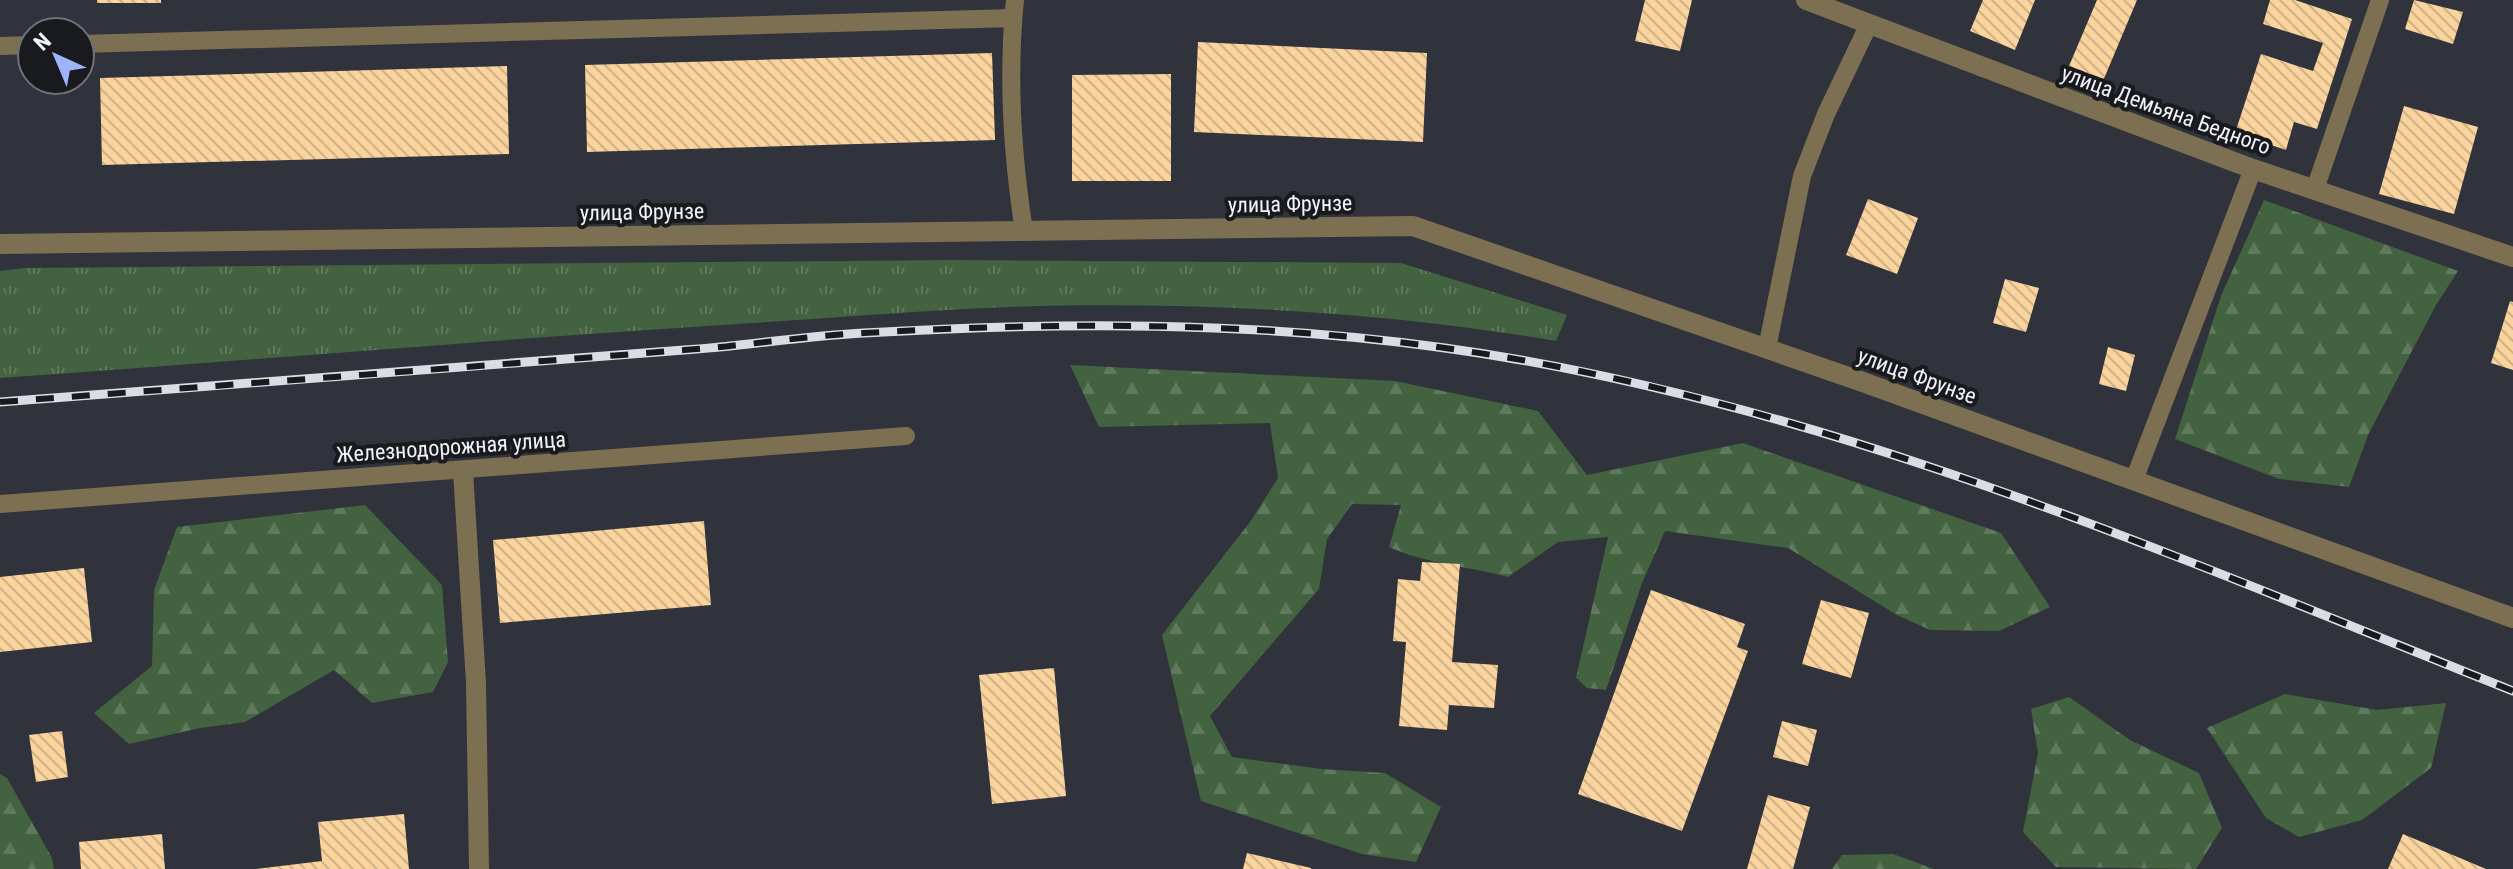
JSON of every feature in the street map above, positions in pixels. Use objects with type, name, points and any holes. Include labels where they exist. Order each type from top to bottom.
[{"type":"street","name":"улица Демьяна Бедного","points":[[1806,0],[2253,169],[2513,257]]},
{"type":"street","name":"улица Фрунзе","points":[[0,244],[1413,226],[1767,348],[2513,618]]},
{"type":"street","points":[[463,471],[476,683],[479,869]]},
{"type":"lane","points":[[2315,189],[2380,0]]},
{"type":"lane","points":[[96,43],[1014,9],[1010,54],[1014,157],[1024,231]]},
{"type":"lane","points":[[1767,348],[1802,176],[1826,114],[1869,24]]},
{"type":"lane","points":[[2134,480],[2253,169]]},
{"type":"lane","name":"Железнодорожная улица","points":[[0,504],[906,436]]},
{"type":"green space","points":[[2264,200],[2458,271],[2436,305],[2368,435],[2349,487],[2279,479],[2175,439],[2221,296]]},
{"type":"green space","points":[[952,260],[1401,263],[1567,315],[1556,341],[1423,322],[1284,310],[1144,306],[1009,307],[575,335],[0,378],[0,271],[24,268]]},
{"type":"green space","points":[[1070,365],[1395,381],[1538,411],[1587,475],[1743,443],[2001,533],[2050,607],[1999,631],[1930,630],[1897,615],[1788,548],[1665,531],[1642,583],[1606,690],[1587,688],[1576,678],[1608,537],[1558,542],[1508,577],[1433,561],[1389,547],[1401,505],[1352,504],[1327,539],[1319,589],[1210,716],[1232,757],[1321,769],[1385,773],[1441,807],[1416,862],[1362,854],[1201,801],[1162,635],[1250,522],[1278,478],[1270,423],[1099,427]]},
{"type":"green space","points":[[365,505],[442,585],[448,662],[433,692],[372,703],[334,670],[245,722],[200,728],[129,744],[94,713],[152,666],[154,590],[177,527]]},
{"type":"green space","points":[[2285,694],[2377,710],[2446,703],[2431,768],[2362,820],[2299,837],[2266,818],[2207,728]]},
{"type":"green space","points":[[2069,697],[2130,740],[2199,773],[2222,828],[2196,869],[2056,867],[2023,832],[2038,753],[2031,709]]},
{"type":"green space","points":[[0,774],[7,778],[52,858],[54,869],[0,869]]},
{"type":"green space","points":[[1893,854],[1934,869],[1832,869],[1842,855]]},
{"type":"building","points":[[97,0],[161,0],[161,3],[97,3]]},
{"type":"building","points":[[1645,0],[1692,0],[1680,51],[1635,41]]},
{"type":"building","points":[[1983,0],[2035,0],[2015,50],[1970,31]]},
{"type":"building","points":[[2097,0],[2137,0],[2103,81],[2069,66]]},
{"type":"building","points":[[2270,0],[2295,0],[2352,19],[2317,129],[2294,122],[2286,150],[2235,133],[2261,54],[2313,71],[2323,43],[2263,24]]},
{"type":"building","points":[[2414,0],[2463,12],[2453,44],[2405,29]]},
{"type":"building","points":[[1198,42],[1427,53],[1423,142],[1194,132]]},
{"type":"building","points":[[992,53],[995,140],[587,152],[585,65]]},
{"type":"building","points":[[507,66],[509,154],[102,165],[100,78]]},
{"type":"building","points":[[1171,74],[1171,181],[1072,181],[1072,75]]},
{"type":"building","points":[[2404,106],[2478,127],[2454,214],[2379,194]]},
{"type":"building","points":[[1868,199],[1918,218],[1897,274],[1846,255]]},
{"type":"building","points":[[2005,279],[2039,288],[2026,332],[1993,323]]},
{"type":"building","points":[[2510,301],[2513,302],[2513,370],[2491,363]]},
{"type":"building","points":[[2108,347],[2135,355],[2126,391],[2099,384]]},
{"type":"building","points":[[704,521],[711,605],[500,623],[493,540]]},
{"type":"building","points":[[1422,562],[1460,564],[1452,662],[1498,665],[1494,708],[1449,705],[1447,730],[1399,726],[1406,642],[1393,641],[1398,579],[1420,581]]},
{"type":"building","points":[[84,568],[92,642],[0,652],[0,577]]},
{"type":"building","points":[[1651,590],[1745,624],[1737,647],[1748,651],[1682,831],[1578,794]]},
{"type":"building","points":[[1821,600],[1869,613],[1851,678],[1802,664]]},
{"type":"building","points":[[1054,668],[1066,796],[992,804],[979,675]]},
{"type":"building","points":[[1782,721],[1817,730],[1808,766],[1773,757]]},
{"type":"building","points":[[62,731],[68,777],[36,782],[29,735]]},
{"type":"building","points":[[1768,795],[1810,807],[1793,869],[1747,869]]},
{"type":"building","points":[[404,814],[409,869],[256,869],[322,861],[318,822]]},
{"type":"building","points":[[162,834],[165,869],[81,869],[79,842]]},
{"type":"building","points":[[2403,834],[2486,869],[2388,869]]},
{"type":"building","points":[[1247,853],[1311,868],[1311,869],[1243,869]]},
{"type":"railway","points":[[0,402],[706,348],[841,334],[936,329],[1154,326],[1373,339],[1583,372],[1720,404],[1855,443],[2121,535],[2513,691]]}]
